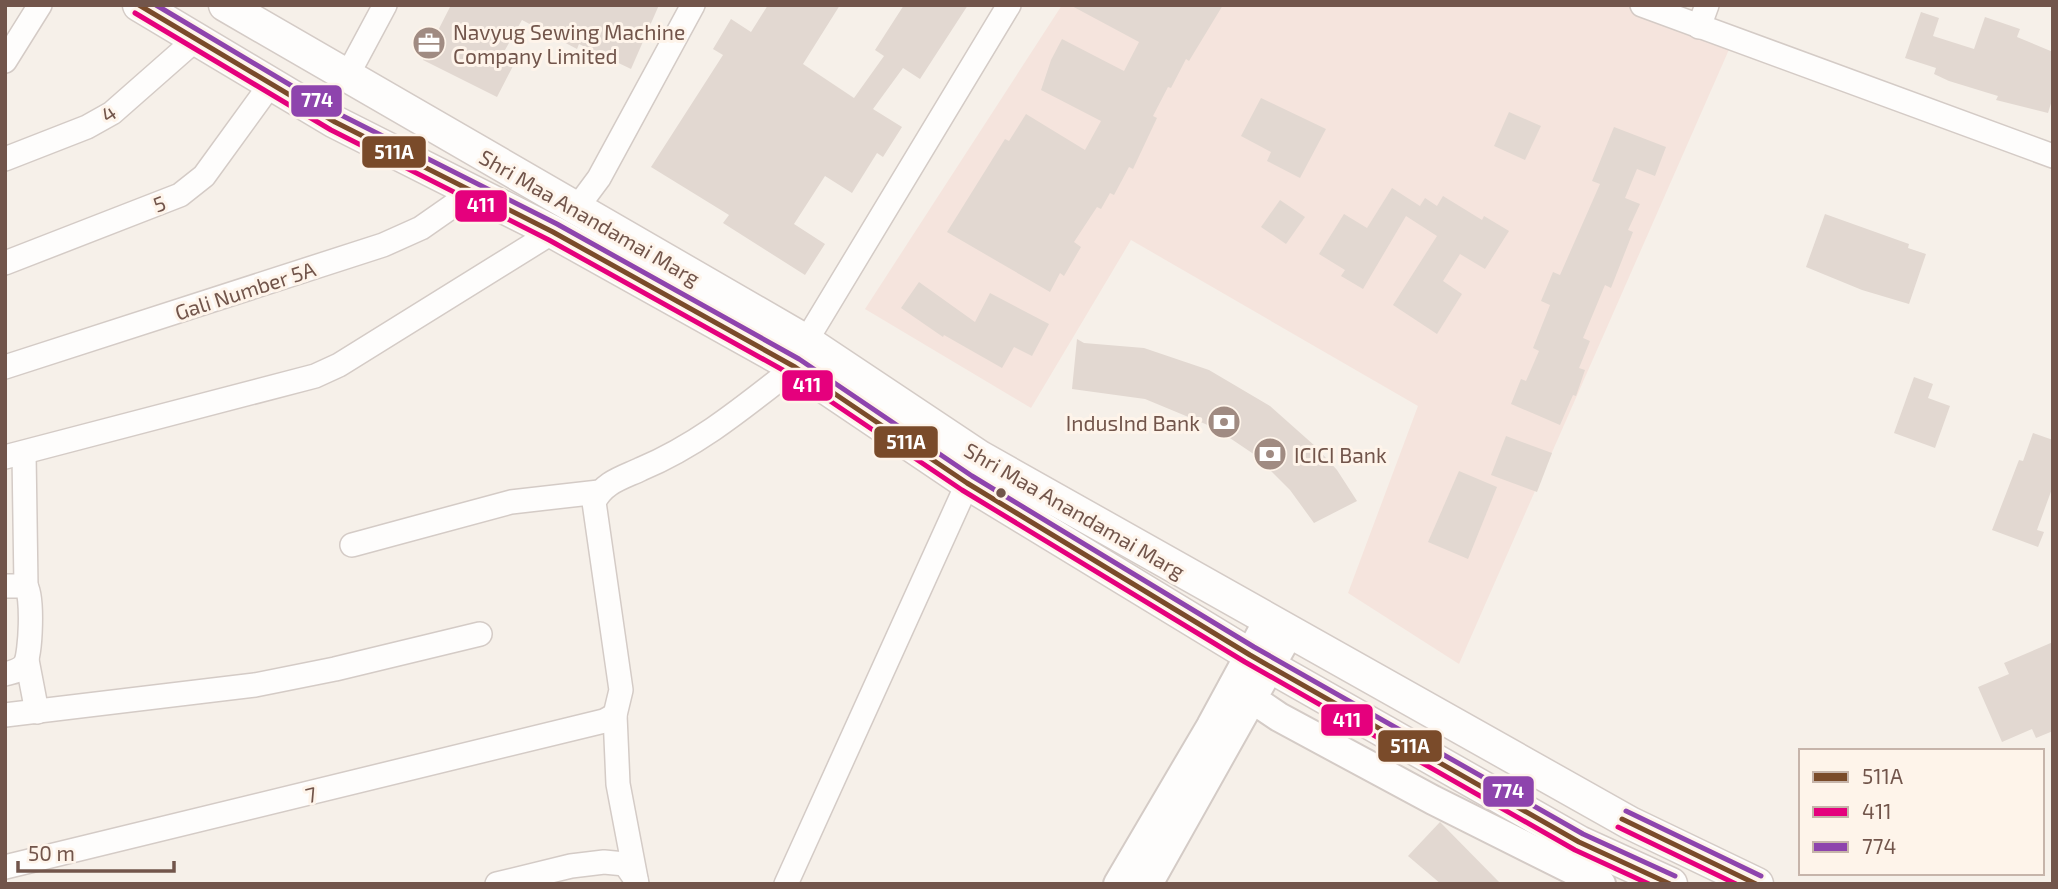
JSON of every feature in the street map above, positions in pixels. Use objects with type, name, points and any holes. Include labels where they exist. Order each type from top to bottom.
[{"type":"main road","name":"Shri Maa Anandamai Marg","points":[[139,5],[335,122],[800,354]]},
{"type":"main road","name":"Shri Maa Anandamai Marg","points":[[225,5],[576,209],[800,354],[1260,661],[1579,842],[1671,884]]},
{"type":"main road","name":"Shri Maa Anandamai Marg","points":[[973,470],[1279,627],[1630,823],[1757,884]]},
{"type":"street","points":[[5,61],[40,5]]},
{"type":"street","points":[[347,76],[385,5]]},
{"type":"street","points":[[576,209],[599,178],[693,5]]},
{"type":"street","points":[[637,882],[618,784],[615,715],[621,690],[594,502],[606,485],[658,462],[716,430],[800,354],[1009,5]]},
{"type":"street","points":[[1642,5],[2053,156]]},
{"type":"street","points":[[1699,27],[1707,5]]},
{"type":"street","name":"4","points":[[5,159],[87,127],[112,113],[195,40]]},
{"type":"street","name":"5","points":[[5,263],[180,195],[204,176],[271,85]]},
{"type":"street","name":"Gali Number 5A","points":[[5,366],[383,245],[421,228],[474,191]]},
{"type":"street","points":[[37,712],[27,660],[31,600],[15,586],[15,455],[315,376],[339,365],[553,232]]},
{"type":"street","points":[[794,881],[973,470]]},
{"type":"street","points":[[352,544],[511,502],[599,492]]},
{"type":"street","points":[[1148,884],[1243,693],[1279,627]]},
{"type":"street","points":[[5,715],[255,685],[480,634]]},
{"type":"street","points":[[5,674],[17,671],[27,660]]},
{"type":"street","points":[[1118,884],[1243,693]]},
{"type":"street","points":[[1243,693],[1433,800],[1601,884]]},
{"type":"street","name":"7","points":[[5,867],[604,721],[615,715]]},
{"type":"street","points":[[497,884],[571,866],[618,862],[631,869],[637,882]]},
{"type":"shaded area","points":[[1062,5],[1629,5],[1731,45],[1459,664],[1348,593],[1418,406],[1131,240],[1031,408],[865,309]]},
{"type":"building","points":[[451,5],[659,5],[631,69],[579,44],[577,49],[522,20],[501,57],[514,64],[497,97],[423,60]]},
{"type":"building","points":[[768,5],[840,5],[803,64],[854,98],[884,56],[875,50],[904,5],[968,5],[920,79],[903,68],[873,109],[902,127],[883,157],[877,153],[852,193],[825,176],[794,224],[825,244],[805,275],[723,223],[729,215],[651,167],[723,55],[713,49],[731,19],[751,32]]},
{"type":"building","points":[[1070,5],[1223,5],[1189,61],[1186,59],[1171,88],[1168,87],[1153,116],[1157,118],[1133,169],[1129,167],[1114,195],[1110,193],[1101,209],[1097,207],[1074,242],[1081,247],[1064,276],[1060,273],[1050,292],[947,232],[1005,139],[1009,141],[1026,114],[1085,150],[1101,121],[1041,90],[1051,60],[1062,39],[1124,71],[1139,42]]},
{"type":"building","points":[[1921,12],[1939,18],[1933,36],[1974,49],[1985,17],[2020,29],[2017,37],[2053,52],[2053,97],[2048,113],[1996,100],[1998,96],[1949,81],[1934,74],[1936,68],[1905,58]]},
{"type":"building","points":[[1261,98],[1326,129],[1300,178],[1267,161],[1271,152],[1241,136]]},
{"type":"building","points":[[1509,112],[1541,126],[1525,160],[1494,146]]},
{"type":"building","points":[[1614,127],[1666,147],[1655,176],[1637,169],[1625,198],[1640,204],[1628,230],[1633,232],[1611,288],[1605,285],[1583,338],[1590,341],[1579,368],[1585,370],[1576,396],[1573,395],[1560,425],[1511,404],[1521,379],[1526,381],[1539,351],[1533,348],[1550,305],[1541,301],[1553,272],[1560,275],[1600,184],[1592,181]]},
{"type":"building","points":[[1392,188],[1420,206],[1425,198],[1437,206],[1443,196],[1482,220],[1484,216],[1509,231],[1485,269],[1460,254],[1443,281],[1462,294],[1437,334],[1393,305],[1437,236],[1406,216],[1363,289],[1341,276],[1345,270],[1319,254],[1344,214],[1367,228]]},
{"type":"building","points":[[1280,200],[1305,217],[1286,244],[1261,227]]},
{"type":"building","points":[[1825,214],[1909,244],[1908,248],[1926,254],[1909,304],[1862,290],[1806,267]]},
{"type":"building","points":[[919,282],[975,322],[990,293],[1049,324],[1032,356],[1014,347],[1002,368],[944,335],[943,337],[901,308]]},
{"type":"building","points":[[1077,339],[1084,343],[1144,348],[1209,370],[1270,406],[1315,446],[1337,470],[1357,501],[1314,523],[1290,490],[1255,455],[1215,428],[1145,399],[1072,389]]},
{"type":"building","points":[[1914,377],[1933,384],[1928,398],[1950,406],[1935,448],[1894,433]]},
{"type":"building","points":[[2033,433],[2053,440],[2053,486],[2037,530],[2044,532],[2038,547],[1992,530],[2019,460],[2023,461]]},
{"type":"building","points":[[1506,436],[1552,453],[1537,492],[1491,475]]},
{"type":"building","points":[[1459,471],[1497,487],[1468,559],[1428,542]]},
{"type":"building","points":[[2053,642],[2053,731],[2036,738],[2032,729],[2002,742],[1978,687],[2009,674],[2004,663]]},
{"type":"building","points":[[1440,822],[1501,884],[1441,884],[1408,856]]},
{"type":"transit line","name":"511A","points":[[139,5],[335,122],[553,232],[795,367],[967,483],[1250,655],[1579,842],[1670,884]]},
{"type":"transit line","name":"774","points":[[156,5],[339,114],[557,224],[799,359],[972,476],[1254,647],[1583,834],[1675,876]]},
{"type":"transit line","name":"411","points":[[135,13],[331,130],[549,240],[790,374],[962,490],[1245,662],[1575,850],[1649,884]]},
{"type":"transit line","name":"774","points":[[1626,811],[1761,876]]},
{"type":"transit line","name":"511A","points":[[1622,819],[1756,884]]},
{"type":"transit line","name":"411","points":[[1618,827],[1736,884]]},
{"type":"place","name":"Navyug Sewing Machine Company Limited","points":[[429,43]]},
{"type":"place","name":"IndusInd Bank","points":[[1224,422]]},
{"type":"place","name":"ICICI Bank","points":[[1270,454]]}]
